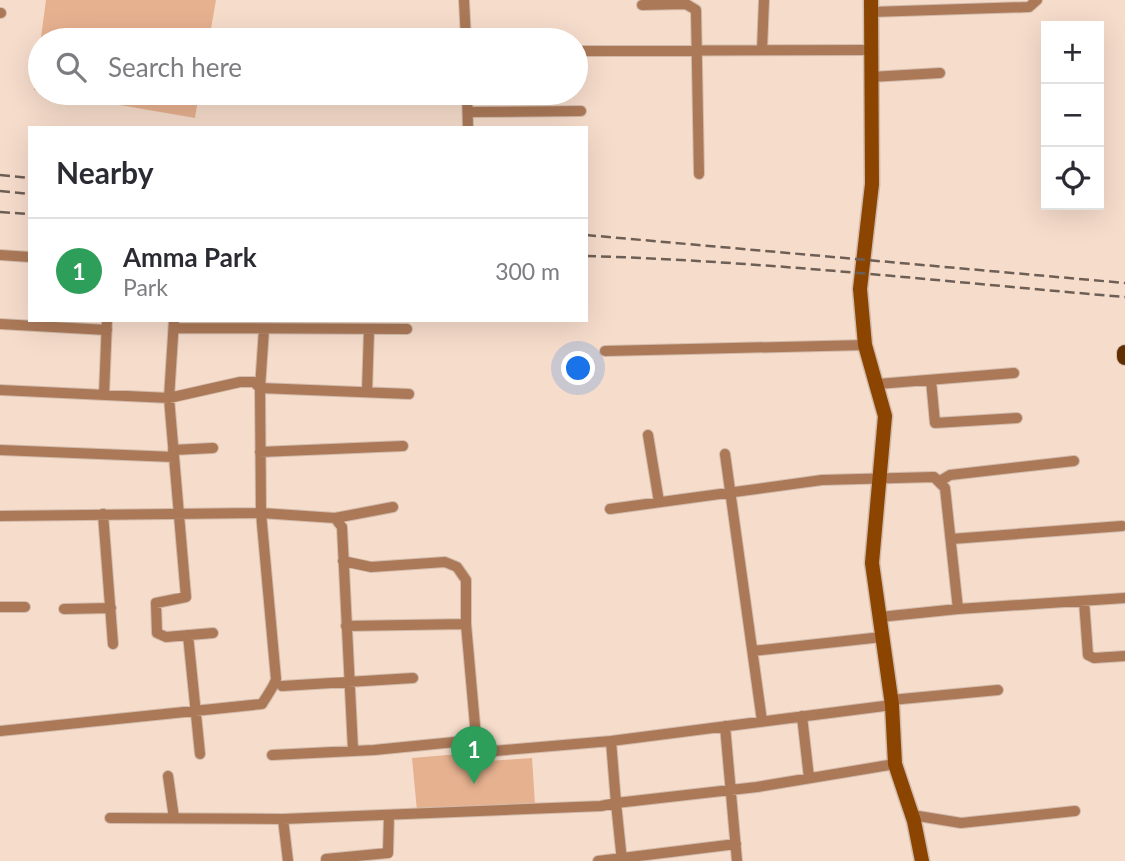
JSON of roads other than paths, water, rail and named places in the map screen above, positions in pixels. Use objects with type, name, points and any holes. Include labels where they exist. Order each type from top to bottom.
[{"type":"street","points":[[464,0],[465,28]]},
{"type":"street","points":[[762,50],[764,0]]},
{"type":"street","points":[[922,861],[912,815],[895,764],[891,702],[872,563],[885,416],[865,345],[860,289],[872,192],[871,6],[1029,7],[1037,0]]},
{"type":"street","points":[[642,5],[694,6],[698,50],[699,174]]},
{"type":"street","points":[[588,51],[871,50]]},
{"type":"street","points":[[871,77],[940,73]]},
{"type":"street","points":[[468,105],[468,126]]},
{"type":"street","points":[[468,112],[581,111]]},
{"type":"street","points":[[0,256],[28,257]]},
{"type":"street","points":[[0,324],[107,325],[104,395]]},
{"type":"street","points":[[213,634],[166,637],[157,633],[156,603],[186,597],[181,512],[169,398],[174,324],[243,325],[264,329],[407,329]]},
{"type":"street","points":[[0,731],[194,709],[258,706],[275,683],[261,513],[260,388],[264,329]]},
{"type":"street","points":[[368,392],[369,330]]},
{"type":"street","points":[[605,351],[865,345]]},
{"type":"street","points":[[878,384],[1014,373]]},
{"type":"street","points":[[931,380],[935,423],[1017,418]]},
{"type":"street","points":[[0,390],[169,398],[240,382],[254,382],[260,388],[408,394]]},
{"type":"street","points":[[648,435],[660,502]]},
{"type":"street","points":[[260,452],[402,446]]},
{"type":"street","points":[[0,450],[174,454],[213,448]]},
{"type":"street","points":[[725,454],[762,721]]},
{"type":"street","points":[[940,481],[950,475],[1074,461]]},
{"type":"street","points":[[610,509],[822,480],[934,477],[945,488],[958,609]]},
{"type":"street","points":[[0,516],[181,512],[261,513],[335,518],[393,507]]},
{"type":"street","points":[[103,514],[113,644]]},
{"type":"street","points":[[335,518],[342,527],[353,750]]},
{"type":"street","points":[[951,539],[1122,526]]},
{"type":"street","points":[[343,561],[371,567],[445,562],[457,567],[466,580],[466,624],[477,748],[494,751],[611,741],[998,690]]},
{"type":"street","points":[[880,617],[1125,598]]},
{"type":"street","points":[[1084,601],[1088,655],[1094,658],[1125,656]]},
{"type":"street","points":[[0,607],[25,607]]},
{"type":"street","points":[[64,609],[111,608]]},
{"type":"street","points":[[346,626],[466,624]]},
{"type":"street","points":[[188,635],[200,754]]},
{"type":"street","points":[[754,650],[882,637]]},
{"type":"street","points":[[282,685],[413,678]]},
{"type":"street","points":[[803,716],[809,778]]},
{"type":"street","points":[[724,726],[737,861]]},
{"type":"street","points":[[272,755],[475,740]]},
{"type":"street","points":[[611,741],[622,860]]},
{"type":"street","points":[[110,818],[283,819],[601,806],[731,790],[895,764]]},
{"type":"street","points":[[167,776],[174,818]]},
{"type":"street","points":[[912,815],[961,823],[1075,811]]},
{"type":"street","points":[[326,859],[388,853],[389,815]]},
{"type":"street","points":[[283,819],[288,861]]},
{"type":"street","points":[[598,861],[736,844]]},
{"type":"railway","points":[[0,175],[28,178]]},
{"type":"railway","points":[[0,191],[28,194]]},
{"type":"railway","points":[[0,212],[28,214]]},
{"type":"railway","points":[[588,235],[1125,283]]},
{"type":"railway","points":[[588,256],[788,267],[1125,297]]},
{"type":"place","name":"Amma Park","points":[[474,784]]}]
